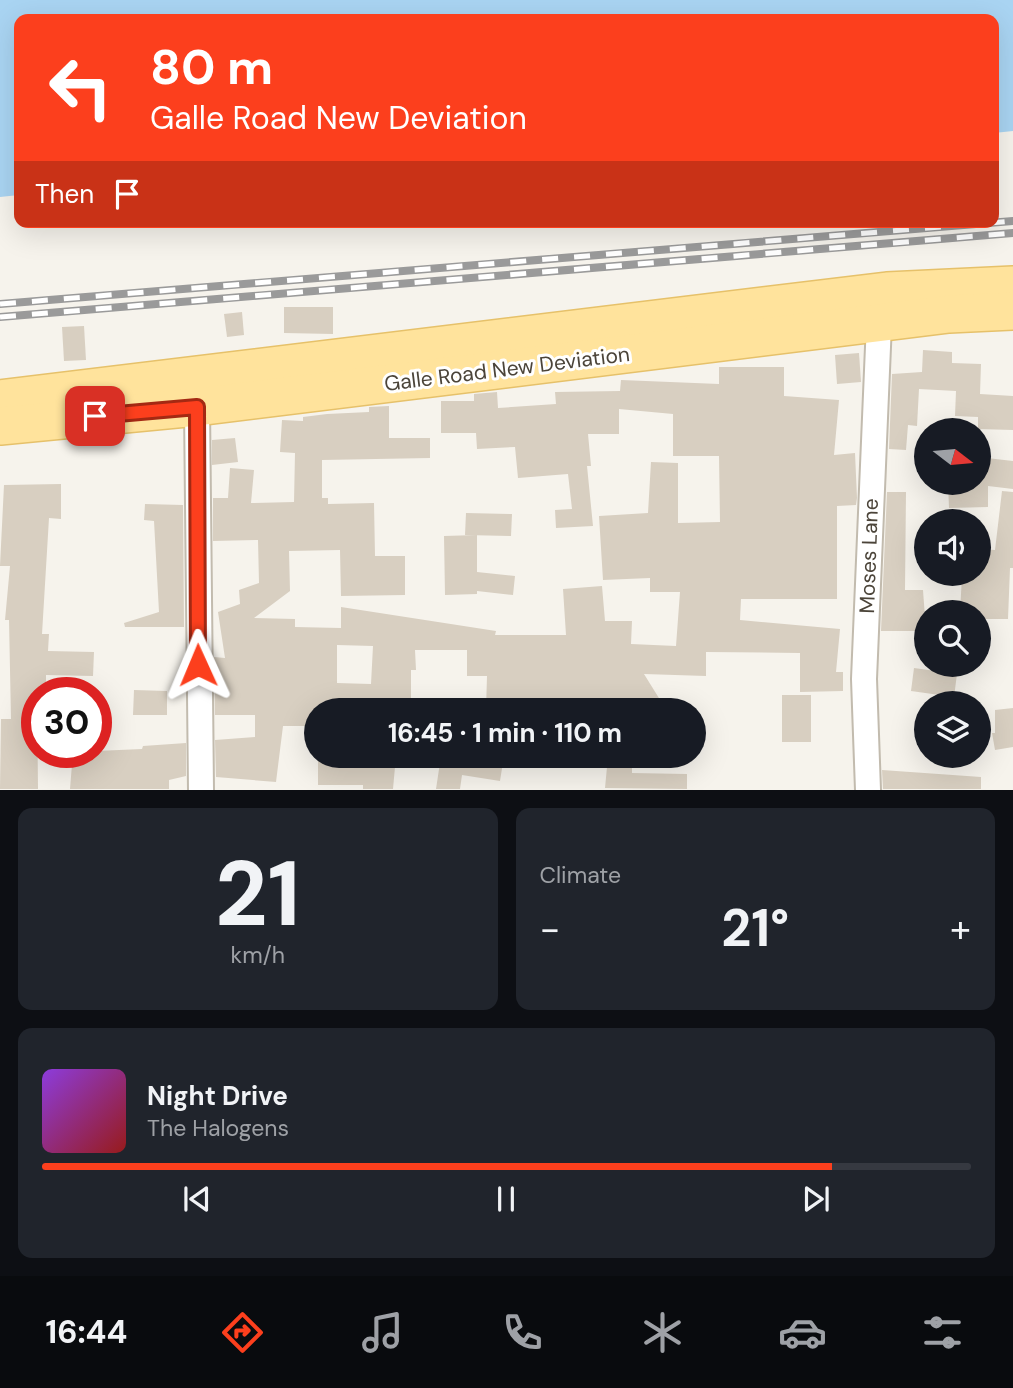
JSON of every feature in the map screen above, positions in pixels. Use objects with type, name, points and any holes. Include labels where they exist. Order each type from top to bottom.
[{"type":"main road","name":"Galle Road New Deviation","points":[[0,399],[887,291],[1013,285]]},
{"type":"main road","name":"Galle Road New Deviation","points":[[0,426],[197,407],[949,314],[1013,311]]},
{"type":"street","name":"Moses Lane","points":[[868,789],[864,679],[879,323]]},
{"type":"street","points":[[197,407],[201,789]]},
{"type":"water","points":[[0,0],[1013,0],[1013,131],[999,132],[999,14],[14,14],[14,196],[0,197]]},
{"type":"building","points":[[284,307],[333,307],[333,334],[284,333]]},
{"type":"building","points":[[242,312],[244,335],[227,337],[224,314]]},
{"type":"building","points":[[84,326],[86,360],[64,361],[62,327]]},
{"type":"building","points":[[923,350],[952,352],[952,363],[981,364],[980,394],[1013,396],[1013,430],[991,429],[991,418],[955,416],[956,391],[919,389],[917,418],[914,418],[914,426],[908,425],[906,450],[889,449],[892,374],[922,372]]},
{"type":"building","points":[[859,353],[861,382],[837,384],[835,355]]},
{"type":"building","points":[[719,367],[784,367],[784,396],[839,400],[834,455],[855,453],[857,498],[856,505],[837,506],[837,599],[741,599],[740,620],[840,629],[836,672],[843,672],[843,691],[800,692],[800,653],[706,652],[706,676],[644,674],[659,698],[486,698],[487,676],[467,676],[467,650],[415,650],[416,670],[411,670],[411,698],[304,698],[304,726],[283,726],[276,782],[216,777],[215,740],[255,737],[255,715],[215,715],[214,657],[225,658],[218,612],[240,604],[239,590],[259,583],[258,540],[213,541],[213,498],[228,498],[230,468],[254,470],[251,503],[294,502],[295,453],[280,452],[282,420],[303,421],[303,417],[369,412],[369,407],[389,406],[389,438],[430,438],[430,458],[322,460],[322,498],[328,498],[328,504],[374,503],[375,556],[405,556],[405,595],[341,596],[340,550],[289,551],[290,591],[254,618],[295,619],[295,627],[341,628],[341,607],[496,631],[495,635],[566,635],[563,589],[602,586],[605,621],[632,621],[631,644],[676,646],[680,592],[650,592],[650,578],[603,580],[599,516],[648,513],[651,462],[678,463],[678,523],[720,522],[719,456],[673,456],[673,414],[619,409],[619,434],[588,434],[591,466],[587,466],[593,526],[556,528],[555,510],[572,509],[568,474],[518,478],[515,447],[477,449],[476,433],[441,433],[441,401],[474,401],[474,394],[497,392],[498,408],[556,404],[555,392],[620,391],[621,380],[719,384]],"holes":[[[337,645],[373,646],[371,684],[337,683]]]},
{"type":"building","points":[[235,438],[238,462],[212,465],[212,440]]},
{"type":"building","points":[[991,458],[1013,461],[1013,489],[991,486]]},
{"type":"building","points":[[61,484],[61,519],[49,518],[42,634],[49,634],[48,651],[94,652],[93,676],[21,677],[21,768],[38,768],[38,789],[0,789],[1,719],[11,719],[9,620],[5,620],[10,566],[0,566],[4,485]]},
{"type":"building","points":[[1002,491],[1013,492],[1013,568],[1010,568],[1008,619],[991,619],[991,600],[961,600],[961,586],[991,586],[991,550],[995,550]]},
{"type":"building","points":[[887,492],[906,492],[905,590],[923,590],[924,600],[914,600],[914,631],[881,631]]},
{"type":"building","points":[[948,495],[988,495],[988,507],[949,508]]},
{"type":"building","points":[[145,504],[183,505],[184,627],[125,627],[124,623],[159,612],[154,521],[144,520]]},
{"type":"building","points":[[466,513],[512,514],[511,536],[465,535]]},
{"type":"building","points":[[477,535],[477,572],[515,576],[513,595],[477,591],[477,594],[445,595],[444,536]]},
{"type":"building","points":[[914,668],[914,677],[957,677],[955,691],[911,691]]},
{"type":"building","points":[[134,690],[167,691],[167,715],[133,715]]},
{"type":"building","points":[[782,695],[811,695],[811,742],[782,742]]},
{"type":"building","points":[[1013,708],[1013,747],[995,750],[992,733],[995,733],[995,710]]},
{"type":"building","points":[[186,743],[186,776],[169,780],[169,789],[70,789],[72,768],[112,768],[112,750],[142,749],[143,746]]},
{"type":"building","points":[[318,768],[395,768],[393,789],[363,789],[363,785],[318,785]]},
{"type":"building","points":[[439,768],[502,768],[500,781],[462,775],[460,789],[436,789]]},
{"type":"building","points":[[607,768],[632,768],[632,773],[687,774],[687,789],[605,788]]},
{"type":"building","points":[[882,770],[981,777],[981,789],[883,789]]},
{"type":"railway","points":[[999,222],[1013,221]]},
{"type":"railway","points":[[0,304],[928,228]]},
{"type":"railway","points":[[0,317],[1013,233]]},
{"type":"route","points":[[95,416],[197,407],[198,665]]}]
